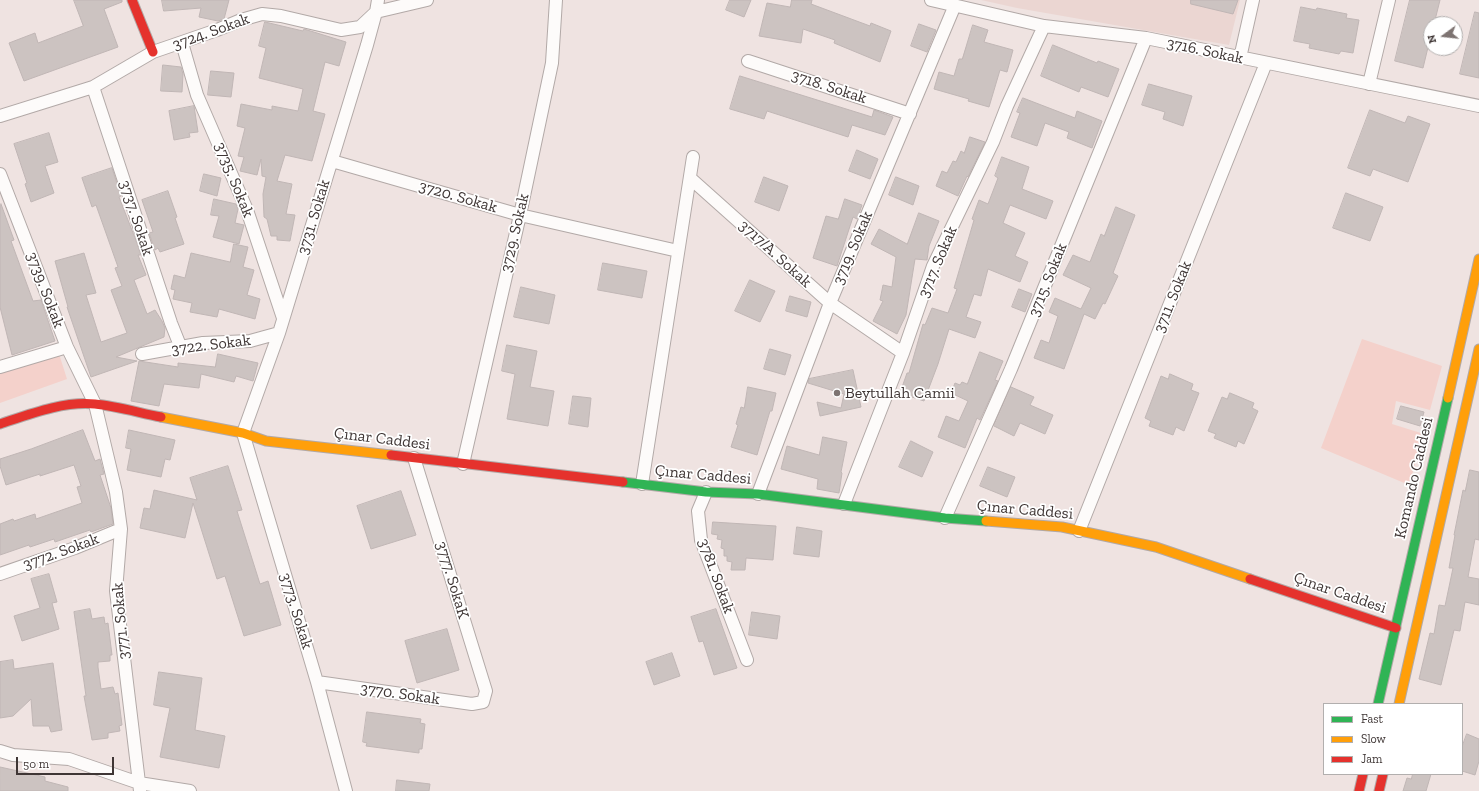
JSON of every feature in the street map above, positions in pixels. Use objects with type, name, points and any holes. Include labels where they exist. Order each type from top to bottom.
[{"type":"street","points":[[132,0],[153,52]]},
{"type":"street","name":"3724. Sokak","points":[[0,116],[93,87],[153,52],[182,43],[241,20],[262,14],[281,16],[341,30],[360,27],[377,6],[427,0]]},
{"type":"street","name":"3729. Sokak","points":[[463,464],[520,215],[552,63],[556,0]]},
{"type":"street","name":"3716. Sokak","points":[[931,0],[1044,26],[1146,38],[1479,106]]},
{"type":"street","points":[[1240,58],[1253,0]]},
{"type":"street","points":[[1369,84],[1389,0]]},
{"type":"street","name":"3719. Sokak","points":[[758,494],[830,303],[955,5]]},
{"type":"street","name":"3731. Sokak","points":[[243,432],[279,332],[332,161],[377,6]]},
{"type":"street","name":"3717. Sokak","points":[[844,504],[903,353],[933,266],[993,142],[1007,106],[1044,26]]},
{"type":"street","name":"3715. Sokak","points":[[945,518],[1011,370],[1146,38]]},
{"type":"street","name":"3735. Sokak","points":[[182,43],[197,95],[247,210],[283,318]]},
{"type":"street","name":"3718. Sokak","points":[[748,61],[910,114]]},
{"type":"street","name":"3711. Sokak","points":[[1079,531],[1266,63]]},
{"type":"street","name":"3737. Sokak","points":[[93,87],[171,323],[181,348]]},
{"type":"street","points":[[642,484],[693,157]]},
{"type":"street","name":"3720. Sokak","points":[[332,161],[520,215],[678,251]]},
{"type":"street","name":"3739. Sokak","points":[[0,174],[67,347],[95,404]]},
{"type":"street","name":"3717/A. Sokak","points":[[690,178],[830,303],[903,353]]},
{"type":"street","name":"Komando Caddesi","points":[[1378,703],[1479,259]]},
{"type":"street","name":"3722. Sokak","points":[[142,354],[203,343],[250,341],[279,332]]},
{"type":"street","points":[[0,367],[67,347]]},
{"type":"street","points":[[1399,703],[1479,349]]},
{"type":"street","name":"Çınar Caddesi","points":[[0,424],[27,415],[69,405],[95,404],[243,432],[266,441],[706,492],[758,494],[945,518],[1062,527],[1156,547],[1396,628]]},
{"type":"street","name":"3771. Sokak","points":[[95,404],[116,492],[121,529],[116,591],[139,787]]},
{"type":"street","name":"3773. Sokak","points":[[243,432],[317,682],[346,791]]},
{"type":"street","name":"3777. SokaK","points":[[414,458],[486,691],[483,702]]},
{"type":"street","name":"3781. Sokak","points":[[706,492],[698,511],[702,540],[747,660]]},
{"type":"street","name":"3772. Sokak","points":[[0,574],[75,548],[121,529]]},
{"type":"street","name":"3770. Sokak","points":[[317,682],[472,704],[483,702]]},
{"type":"street","points":[[0,751],[13,755],[69,759],[139,787],[190,791]]},
{"type":"street","points":[[1359,791],[1363,775]]},
{"type":"street","points":[[1379,791],[1383,775]]},
{"type":"shaded area","points":[[981,0],[1240,0],[1229,45],[1017,8]]},
{"type":"shaded area","points":[[1362,339],[1442,366],[1430,410],[1396,401],[1392,424],[1424,434],[1409,485],[1321,448]]},
{"type":"shaded area","points":[[58,355],[67,379],[0,403],[0,372]]},
{"type":"building","points":[[74,0],[122,0],[122,2],[104,9],[118,47],[24,81],[9,43],[35,33],[38,43],[83,26]]},
{"type":"building","points":[[162,0],[229,0],[224,19],[218,21],[199,17],[201,8],[164,11]]},
{"type":"building","points":[[730,0],[751,0],[744,17],[726,10]]},
{"type":"building","points":[[792,0],[812,0],[811,4],[870,26],[871,23],[891,31],[880,62],[834,43],[835,40],[803,29],[801,43],[759,36],[767,3],[790,7]]},
{"type":"building","points":[[1191,0],[1238,0],[1233,14],[1191,4]]},
{"type":"building","points":[[1410,0],[1440,0],[1436,16],[1423,16],[1423,56],[1426,56],[1423,68],[1395,61]]},
{"type":"building","points":[[1301,7],[1316,10],[1317,8],[1347,14],[1346,18],[1359,20],[1353,53],[1341,51],[1339,54],[1309,48],[1310,44],[1294,41]]},
{"type":"building","points":[[1475,12],[1479,13],[1479,78],[1460,74]]},
{"type":"building","points":[[265,22],[303,31],[304,29],[346,42],[339,66],[325,62],[313,111],[325,114],[312,161],[285,155],[277,181],[292,184],[286,214],[295,215],[290,241],[277,240],[277,236],[271,236],[267,219],[264,217],[263,194],[266,177],[262,176],[261,159],[257,175],[240,171],[244,157],[238,156],[245,128],[237,126],[241,104],[272,110],[272,106],[298,111],[303,89],[259,78],[266,48],[259,46]]},
{"type":"building","points":[[919,24],[936,30],[927,52],[911,46]]},
{"type":"building","points":[[973,25],[988,30],[984,42],[1013,50],[1007,72],[1000,70],[989,107],[968,101],[969,99],[934,89],[939,72],[954,76],[959,59],[962,59]]},
{"type":"building","points":[[1053,45],[1097,63],[1098,61],[1119,69],[1108,97],[1081,87],[1079,92],[1041,76]]},
{"type":"building","points":[[163,65],[181,67],[183,74],[182,92],[161,91]]},
{"type":"building","points":[[211,71],[234,73],[231,97],[208,95]]},
{"type":"building","points":[[740,76],[872,117],[874,110],[893,117],[885,135],[852,125],[848,137],[767,111],[764,119],[730,109]]},
{"type":"building","points":[[1149,84],[1192,96],[1183,126],[1163,119],[1165,112],[1142,105]]},
{"type":"building","points":[[1023,98],[1075,118],[1077,111],[1102,121],[1092,148],[1067,138],[1069,132],[1045,123],[1037,146],[1011,137],[1020,113],[1017,112]]},
{"type":"building","points":[[194,106],[198,132],[189,133],[190,137],[174,140],[169,111]]},
{"type":"building","points":[[1370,110],[1405,123],[1408,116],[1430,124],[1408,182],[1373,169],[1370,176],[1348,168]]},
{"type":"building","points":[[49,133],[58,162],[45,166],[54,193],[31,202],[25,184],[27,183],[14,144]]},
{"type":"building","points":[[970,137],[985,142],[958,196],[936,186],[942,171],[947,173],[953,161],[956,162],[961,151],[964,153]]},
{"type":"building","points":[[857,150],[878,159],[870,179],[849,171]]},
{"type":"building","points":[[1002,157],[1029,167],[1022,189],[1053,201],[1046,219],[1010,205],[1003,223],[1025,233],[1015,256],[1028,262],[1020,282],[988,269],[981,296],[974,294],[966,317],[981,322],[975,338],[949,329],[924,401],[900,393],[907,373],[909,373],[923,324],[925,325],[932,308],[948,313],[957,289],[954,288],[974,220],[972,219],[979,200],[988,204],[998,178],[995,176]]},
{"type":"building","points":[[112,168],[121,196],[119,197],[141,255],[138,255],[146,275],[134,280],[147,314],[155,310],[165,328],[164,337],[116,357],[137,361],[91,377],[67,307],[55,261],[84,253],[96,293],[86,295],[101,342],[127,333],[111,290],[122,286],[115,268],[118,267],[96,205],[92,207],[82,178]]},
{"type":"building","points":[[204,174],[221,178],[217,196],[200,191]]},
{"type":"building","points":[[764,177],[788,186],[779,211],[755,202]]},
{"type":"building","points":[[896,177],[919,186],[913,205],[889,195]]},
{"type":"building","points":[[168,191],[184,244],[160,252],[158,248],[155,250],[149,233],[153,232],[142,200]]},
{"type":"building","points":[[1346,193],[1383,207],[1370,241],[1333,228]]},
{"type":"building","points":[[214,199],[236,204],[238,209],[235,223],[244,225],[239,244],[213,237],[219,216],[211,215]]},
{"type":"building","points":[[845,199],[862,205],[857,219],[853,217],[837,266],[813,258],[826,216],[838,219]]},
{"type":"building","points":[[1,204],[14,240],[11,241],[33,301],[41,300],[55,341],[12,355],[0,307]]},
{"type":"building","points":[[1116,207],[1135,215],[1113,273],[1118,276],[1105,304],[1103,303],[1095,319],[1084,314],[1064,369],[1034,358],[1041,340],[1049,343],[1058,316],[1049,312],[1055,298],[1081,309],[1091,288],[1063,275],[1073,255],[1090,262],[1101,234],[1104,236]]},
{"type":"building","points":[[919,213],[939,221],[929,246],[927,260],[915,259],[906,315],[897,334],[873,321],[883,301],[880,300],[883,285],[892,287],[896,257],[871,244],[879,229],[907,244]]},
{"type":"building","points":[[234,244],[248,247],[243,267],[254,270],[247,295],[260,299],[255,319],[219,309],[217,317],[190,312],[192,303],[173,299],[175,290],[171,289],[174,275],[185,278],[191,253],[230,262]]},
{"type":"building","points":[[603,263],[647,271],[642,298],[598,290]]},
{"type":"building","points":[[750,280],[775,291],[760,322],[735,311]]},
{"type":"building","points":[[521,287],[555,295],[549,324],[514,317]]},
{"type":"building","points":[[1019,289],[1032,294],[1025,312],[1012,307]]},
{"type":"building","points":[[790,296],[811,302],[807,317],[786,311]]},
{"type":"building","points":[[507,345],[537,351],[530,387],[554,391],[548,426],[507,419],[515,374],[502,371]]},
{"type":"building","points":[[770,349],[791,355],[785,375],[764,369]]},
{"type":"building","points":[[980,352],[1003,361],[995,380],[998,381],[980,420],[977,418],[965,448],[938,437],[946,416],[959,421],[968,401],[951,393],[955,383],[960,385],[962,382],[967,384]]},
{"type":"building","points":[[218,354],[258,363],[253,381],[236,376],[234,382],[201,374],[199,388],[164,384],[159,406],[131,401],[139,361],[178,367],[178,363],[215,367]]},
{"type":"building","name":"Beytullah Camii","points":[[853,370],[861,407],[820,416],[817,402],[841,408],[844,394],[808,383],[809,379]]},
{"type":"building","points":[[1170,374],[1193,384],[1191,390],[1199,393],[1184,431],[1176,427],[1173,435],[1149,426],[1151,421],[1145,418],[1161,376],[1168,379]]},
{"type":"building","points":[[748,387],[776,393],[772,411],[770,411],[757,455],[731,447],[738,425],[736,424],[741,407],[744,408]]},
{"type":"building","points":[[1011,387],[1034,397],[1030,405],[1053,415],[1045,434],[1020,423],[1014,436],[994,426]]},
{"type":"building","points":[[1230,393],[1254,403],[1252,408],[1258,411],[1244,444],[1238,441],[1236,447],[1214,438],[1216,434],[1208,431],[1222,397],[1227,399]]},
{"type":"building","points":[[573,396],[591,398],[588,427],[569,424]]},
{"type":"building","points":[[1401,406],[1424,412],[1420,426],[1397,419]]},
{"type":"building","points":[[83,430],[95,461],[100,459],[104,474],[100,475],[111,508],[113,524],[55,542],[54,539],[30,547],[29,545],[0,555],[0,524],[13,519],[14,521],[35,514],[36,519],[82,503],[77,487],[81,486],[74,465],[6,485],[0,466],[0,459]]},
{"type":"building","points":[[129,430],[175,440],[170,460],[165,459],[161,477],[127,470],[131,449],[126,448]]},
{"type":"building","points":[[823,437],[847,442],[841,472],[839,493],[817,489],[818,479],[781,469],[787,446],[819,455]]},
{"type":"building","points":[[911,441],[933,452],[922,477],[899,467]]},
{"type":"building","points":[[228,466],[242,510],[237,511],[260,584],[268,581],[281,625],[244,636],[225,576],[217,579],[193,503],[185,538],[140,528],[144,508],[150,509],[154,490],[197,500],[190,478]]},
{"type":"building","points":[[988,467],[1015,477],[1007,497],[980,486]]},
{"type":"building","points":[[1470,470],[1479,472],[1479,540],[1475,539],[1468,577],[1479,579],[1479,605],[1465,602],[1460,631],[1454,630],[1441,685],[1419,679],[1430,633],[1434,634],[1439,605],[1445,606],[1453,568],[1449,568],[1454,535],[1463,490],[1465,491]]},
{"type":"building","points":[[401,491],[416,535],[371,549],[357,506]]},
{"type":"building","points":[[713,522],[776,526],[773,560],[746,558],[745,570],[731,570],[732,562],[727,561],[727,556],[724,556],[724,549],[721,548],[722,540],[717,539],[718,535],[712,534]]},
{"type":"building","points":[[797,527],[822,531],[819,557],[794,554]]},
{"type":"building","points":[[49,574],[57,602],[52,603],[59,629],[22,641],[14,616],[40,608],[31,579]]},
{"type":"building","points":[[90,609],[92,619],[104,617],[105,624],[108,623],[112,655],[110,655],[110,661],[98,662],[101,689],[113,687],[115,694],[118,693],[122,725],[119,726],[120,731],[108,733],[108,738],[92,740],[84,696],[86,696],[74,612]]},
{"type":"building","points":[[716,609],[737,668],[714,675],[703,641],[699,642],[691,617]]},
{"type":"building","points":[[752,612],[780,616],[777,639],[749,635]]},
{"type":"building","points":[[447,629],[459,670],[417,683],[405,641]]},
{"type":"building","points":[[672,653],[680,676],[654,685],[646,662]]},
{"type":"building","points":[[13,660],[14,669],[53,663],[62,730],[51,732],[49,726],[33,726],[31,699],[13,716],[0,718],[0,662]]},
{"type":"building","points":[[159,672],[202,678],[195,730],[225,736],[219,768],[160,757],[170,708],[154,705]]},
{"type":"building","points":[[367,712],[421,719],[420,723],[425,724],[422,749],[419,749],[419,753],[366,746],[367,743],[363,742]]},
{"type":"building","points":[[1467,734],[1479,739],[1479,761],[1475,775],[1463,771],[1463,744]]},
{"type":"building","points":[[0,767],[45,777],[45,781],[68,787],[68,791],[0,791]]},
{"type":"building","points":[[1413,775],[1431,775],[1426,791],[1403,791],[1407,778],[1411,779]]},
{"type":"building","points":[[397,780],[430,784],[429,791],[396,791]]},
{"type":"traffic: fast","points":[[1378,703],[1448,398]]},
{"type":"traffic: fast","points":[[623,482],[706,492],[758,494],[945,518],[986,521]]},
{"type":"traffic: slow","points":[[1448,398],[1479,259]]},
{"type":"traffic: slow","points":[[1399,703],[1479,349]]},
{"type":"traffic: slow","points":[[161,417],[243,433],[266,441],[391,455]]},
{"type":"traffic: slow","points":[[986,521],[1062,527],[1156,547],[1250,579]]},
{"type":"traffic: jam","points":[[132,0],[153,52]]},
{"type":"traffic: jam","points":[[0,424],[47,409],[71,404],[111,406],[161,417]]},
{"type":"traffic: jam","points":[[391,455],[623,482]]},
{"type":"traffic: jam","points":[[1250,579],[1396,628]]},
{"type":"traffic: jam","points":[[1359,791],[1363,775]]},
{"type":"traffic: jam","points":[[1379,791],[1383,775]]},
{"type":"place","name":"Beytullah Camii","points":[[837,393]]}]
